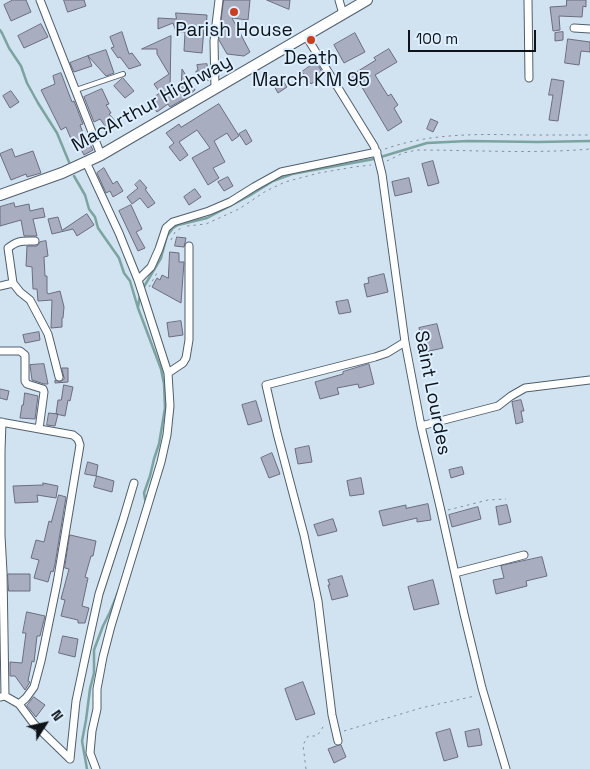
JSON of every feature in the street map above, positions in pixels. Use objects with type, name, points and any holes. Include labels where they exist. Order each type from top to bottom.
[{"type":"main road","name":"MacArthur Highway","points":[[0,195],[40,181],[101,155],[367,0]]},
{"type":"street","points":[[40,0],[101,155]]},
{"type":"street","points":[[214,89],[214,41],[219,0]]},
{"type":"street","points":[[339,0],[343,14]]},
{"type":"street","points":[[528,0],[529,78]]},
{"type":"street","points":[[574,28],[590,29]]},
{"type":"street","name":"Saint Lourdes","points":[[306,36],[365,130],[380,163],[404,342],[421,426],[483,694],[506,769]]},
{"type":"street","points":[[139,283],[159,249],[166,228],[173,222],[209,211],[230,202],[281,172],[377,153]]},
{"type":"street","points":[[86,162],[116,226],[139,283],[168,373],[170,406],[167,435],[161,462],[121,591],[103,657],[97,689],[97,709],[90,753],[96,769]]},
{"type":"street","points":[[35,241],[20,241],[8,248],[14,283],[20,292],[30,300],[48,334],[59,377]]},
{"type":"street","points":[[168,373],[183,363],[186,358],[189,340],[189,246]]},
{"type":"street","points":[[0,286],[14,283]]},
{"type":"street","points":[[338,737],[332,715],[318,601],[304,535],[266,385],[381,355],[393,350],[404,342]]},
{"type":"street","points":[[0,351],[20,350],[23,352],[25,355],[25,381],[27,384],[43,389],[38,429]]},
{"type":"street","points":[[421,426],[498,406],[526,388],[590,380]]},
{"type":"street","points":[[19,704],[34,688],[41,661],[58,583],[80,445],[78,439],[73,435],[1,422],[2,696],[19,704],[34,724],[70,760],[76,701],[86,649],[99,594],[134,483]]},
{"type":"street","points":[[455,572],[524,555]]},
{"type":"lane","points":[[76,90],[123,74]]},
{"type":"path","points":[[377,153],[399,144],[425,138],[450,136],[590,135]]},
{"type":"path","points":[[169,244],[175,232],[184,227],[206,224],[239,209],[285,182],[328,171],[380,163],[403,153],[416,150],[530,152],[590,149]]},
{"type":"path","points":[[144,298],[157,274]]},
{"type":"path","points":[[441,511],[488,500],[506,499]]},
{"type":"path","points":[[338,737],[421,708],[483,694]]},
{"type":"path","points":[[306,769],[303,745],[308,736],[317,736],[332,715]]},
{"type":"building","points":[[13,0],[26,0],[31,12],[11,21],[4,5]]},
{"type":"building","points":[[64,0],[84,0],[86,6],[68,12]]},
{"type":"building","points":[[224,0],[250,0],[248,20],[232,18],[250,52],[244,56],[227,54],[219,40]]},
{"type":"building","points":[[267,0],[290,0],[289,9]]},
{"type":"building","points":[[567,0],[586,0],[586,7],[583,6],[582,17],[559,16],[560,30],[553,31],[550,7],[566,6]]},
{"type":"building","points":[[176,13],[207,15],[202,53],[184,51],[185,32],[176,32],[173,23],[158,29],[158,18],[176,19]]},
{"type":"building","points":[[41,24],[48,37],[24,48],[18,36]]},
{"type":"building","points":[[122,32],[129,54],[132,53],[141,65],[129,69],[111,48],[114,47],[110,37]]},
{"type":"building","points":[[563,32],[563,40],[555,41],[555,33]]},
{"type":"building","points":[[355,33],[365,52],[344,63],[334,45]]},
{"type":"building","points":[[171,36],[170,90],[181,91],[182,69],[195,90],[184,99],[170,107],[168,104],[157,112],[149,100],[160,93],[154,84],[169,74],[157,54],[157,49],[142,49]]},
{"type":"building","points":[[568,39],[590,42],[590,52],[581,51],[579,65],[565,63]]},
{"type":"building","points":[[389,49],[397,62],[375,75],[388,96],[391,94],[398,105],[394,108],[402,122],[388,131],[360,84],[356,87],[350,76],[376,60],[374,58]]},
{"type":"building","points":[[106,50],[114,73],[106,76],[88,56]]},
{"type":"building","points":[[88,56],[92,66],[74,72],[70,63]]},
{"type":"building","points":[[316,62],[324,75],[311,84],[302,72]]},
{"type":"building","points":[[207,64],[209,80],[197,81],[197,65]]},
{"type":"building","points":[[61,73],[83,124],[80,125],[85,138],[93,150],[84,155],[75,137],[71,139],[66,127],[61,130],[41,90],[55,84],[53,76]]},
{"type":"building","points":[[123,78],[134,91],[125,98],[114,86]]},
{"type":"building","points":[[282,79],[287,87],[278,93],[273,84]]},
{"type":"building","points":[[552,79],[564,81],[558,121],[549,120],[553,95],[549,95]]},
{"type":"building","points":[[102,89],[109,104],[106,105],[111,113],[109,114],[117,123],[108,130],[100,119],[94,122],[84,97]]},
{"type":"building","points":[[11,91],[19,102],[10,108],[3,96]]},
{"type":"building","points":[[219,104],[239,136],[232,141],[227,133],[214,141],[225,162],[213,168],[219,178],[208,185],[192,158],[210,148],[197,130],[179,142],[188,155],[180,161],[169,147],[174,143],[166,133],[179,124],[181,127]]},
{"type":"building","points":[[431,119],[438,122],[433,132],[427,129]]},
{"type":"building","points":[[246,130],[252,141],[246,145],[239,134]]},
{"type":"building","points":[[12,149],[15,157],[33,151],[41,173],[27,177],[26,174],[11,180],[0,154]]},
{"type":"building","points":[[433,161],[439,183],[428,186],[422,164]]},
{"type":"building","points":[[104,168],[113,184],[117,181],[123,191],[113,197],[110,191],[106,193],[97,173]]},
{"type":"building","points":[[228,177],[233,186],[224,191],[218,182]]},
{"type":"building","points":[[409,178],[412,192],[395,196],[392,182]]},
{"type":"building","points":[[140,180],[155,203],[148,208],[140,198],[132,204],[127,197],[138,188],[135,185]]},
{"type":"building","points":[[195,189],[201,197],[189,205],[184,197]]},
{"type":"building","points":[[14,203],[15,207],[29,204],[30,211],[43,208],[45,217],[33,219],[37,236],[24,236],[21,220],[0,226],[0,207]]},
{"type":"building","points":[[131,205],[142,229],[136,232],[145,248],[138,251],[119,211]]},
{"type":"building","points":[[87,214],[94,225],[77,236],[73,229],[52,234],[48,219],[58,217],[62,230]]},
{"type":"building","points":[[177,237],[186,238],[184,247],[175,246]]},
{"type":"building","points":[[46,241],[48,256],[44,257],[47,292],[48,294],[60,291],[64,307],[62,327],[51,328],[52,300],[38,301],[37,289],[33,289],[32,267],[26,266],[27,246],[37,246],[40,242]]},
{"type":"building","points":[[170,252],[179,253],[179,262],[184,262],[181,303],[152,287],[157,278],[160,280],[162,275],[168,278]]},
{"type":"building","points":[[384,274],[388,292],[367,297],[364,284],[369,283],[368,278]]},
{"type":"building","points":[[348,300],[351,312],[339,314],[336,302]]},
{"type":"building","points":[[181,321],[183,335],[169,337],[167,323]]},
{"type":"building","points":[[437,324],[443,348],[425,352],[419,328]]},
{"type":"building","points":[[39,332],[40,340],[25,343],[23,335]]},
{"type":"building","points":[[44,364],[48,384],[32,380],[30,365]]},
{"type":"building","points":[[369,364],[374,384],[359,388],[358,384],[337,388],[339,394],[320,399],[315,382]]},
{"type":"building","points":[[62,368],[68,368],[68,382],[55,383],[55,380],[60,382],[64,379]]},
{"type":"building","points":[[64,385],[73,387],[65,416],[56,414],[58,400],[61,400]]},
{"type":"building","points":[[0,389],[9,391],[7,400],[0,398]]},
{"type":"building","points":[[25,393],[38,396],[35,419],[20,418]]},
{"type":"building","points":[[521,400],[524,411],[521,411],[523,422],[516,424],[512,402]]},
{"type":"building","points":[[256,401],[262,421],[248,425],[242,405]]},
{"type":"building","points":[[49,413],[58,414],[55,426],[47,425]]},
{"type":"building","points":[[309,446],[312,462],[298,464],[295,449]]},
{"type":"building","points":[[272,453],[280,474],[269,478],[261,458]]},
{"type":"building","points":[[88,462],[98,465],[96,476],[85,474]]},
{"type":"building","points":[[462,467],[464,474],[451,478],[449,470]]},
{"type":"building","points":[[97,476],[114,481],[112,492],[94,487]]},
{"type":"building","points":[[361,478],[364,494],[350,496],[347,481]]},
{"type":"building","points":[[43,483],[58,486],[56,498],[37,495],[38,502],[15,503],[13,486],[43,485]]},
{"type":"building","points":[[59,495],[66,497],[55,564],[48,582],[34,578],[39,560],[31,558],[36,540],[44,542],[49,521],[51,522]]},
{"type":"building","points":[[428,504],[431,520],[417,522],[417,518],[383,526],[379,511],[406,505],[406,508]]},
{"type":"building","points":[[507,505],[511,522],[499,525],[496,507]]},
{"type":"building","points":[[478,507],[481,519],[452,527],[449,515]]},
{"type":"building","points":[[333,519],[337,531],[318,536],[314,525]]},
{"type":"building","points":[[70,535],[96,541],[93,556],[91,556],[85,577],[88,578],[82,606],[89,608],[85,623],[78,623],[78,620],[61,616],[65,600],[61,599],[69,569],[65,568]]},
{"type":"building","points":[[542,557],[547,576],[526,581],[527,586],[496,594],[493,580],[504,578],[501,566]]},
{"type":"building","points":[[8,574],[30,574],[30,591],[9,591]]},
{"type":"building","points":[[342,576],[348,596],[332,600],[328,580]]},
{"type":"building","points":[[433,580],[439,604],[414,610],[408,587]]},
{"type":"building","points":[[27,612],[45,616],[40,636],[37,636],[34,662],[32,661],[28,681],[30,682],[25,690],[15,676],[10,676],[10,662],[22,663],[26,633],[23,633]]},
{"type":"building","points":[[63,636],[78,639],[75,657],[59,653]]},
{"type":"building","points":[[303,682],[315,714],[296,720],[285,689]]},
{"type":"building","points":[[34,697],[45,705],[36,717],[27,706]]},
{"type":"building","points":[[450,729],[458,757],[444,761],[436,733]]},
{"type":"building","points":[[479,729],[482,745],[468,747],[465,732]]},
{"type":"building","points":[[341,745],[346,757],[334,763],[328,749]]},
{"type":"waterway","points":[[0,30],[21,66],[27,83],[38,103],[57,133],[69,162]]},
{"type":"waterway","points":[[142,290],[161,258],[167,236],[173,228],[207,218],[273,181],[292,174],[374,159],[427,143],[590,141]]},
{"type":"waterway","points":[[74,176],[85,195],[98,228],[119,258],[124,273],[130,281],[161,369],[165,408],[159,444],[144,493],[146,505]]},
{"type":"waterway","points":[[138,307],[140,295]]},
{"type":"waterway","points":[[87,769],[82,741],[94,673],[94,650],[120,587]]},
{"type":"place","name":"Parish House","points":[[234,12]]},
{"type":"place","name":"Death March KM 95","points":[[311,40]]}]
